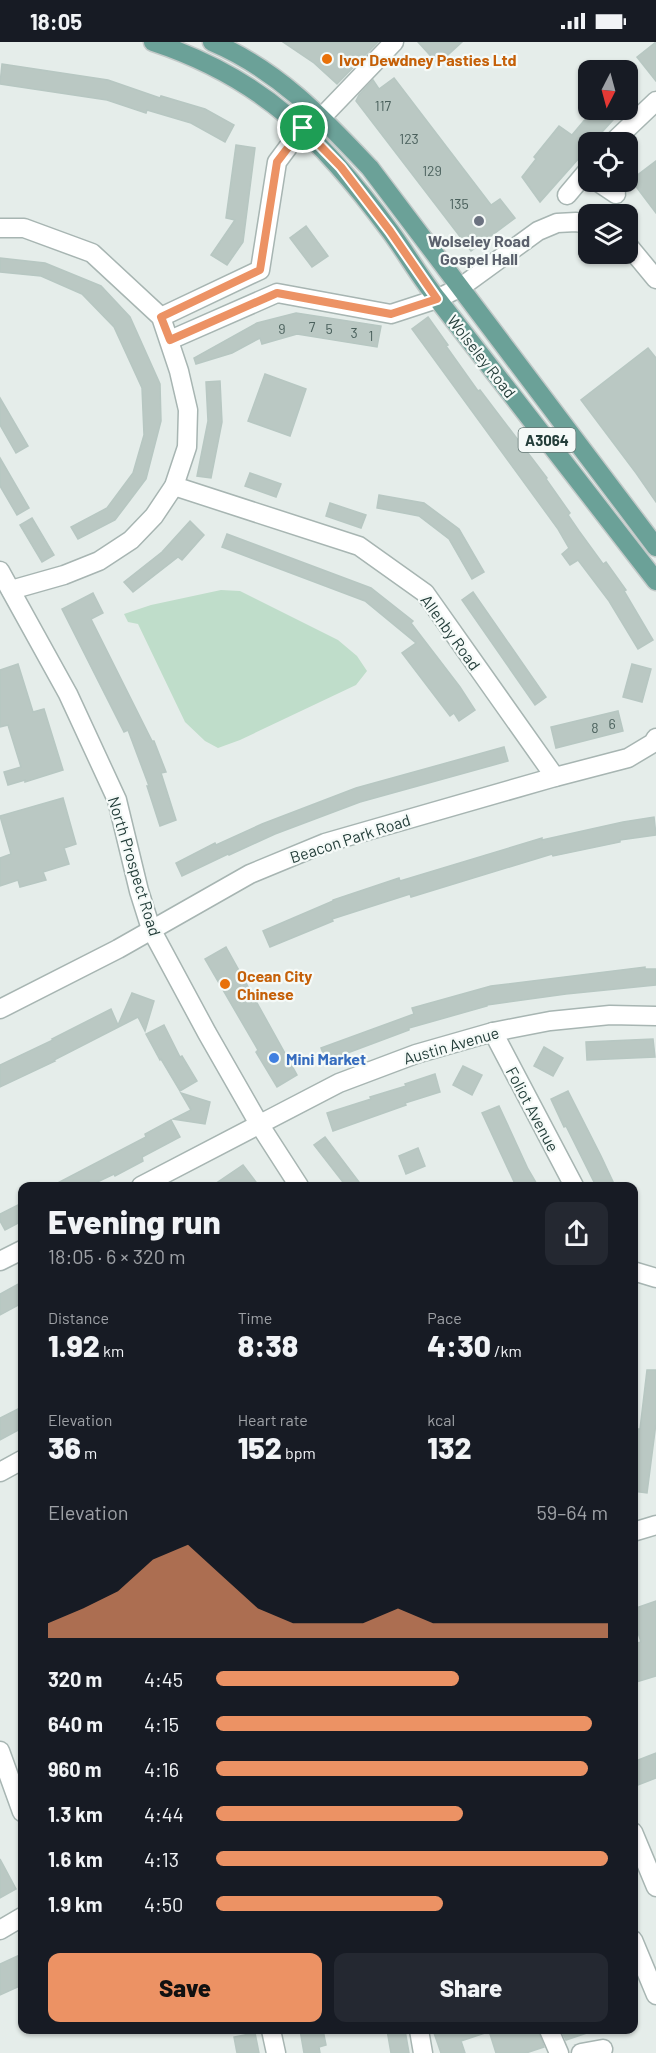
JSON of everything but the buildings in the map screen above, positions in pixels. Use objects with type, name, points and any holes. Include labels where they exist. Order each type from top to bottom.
[{"type":"main road","name":"Wolseley Road","points":[[153,42],[209,65],[278,106],[341,167],[390,231],[437,299],[656,581]]},
{"type":"main road","name":"Wolseley Road","points":[[212,42],[263,70],[291,89],[322,117],[370,168],[656,547]]},
{"type":"street","points":[[322,117],[394,42]]},
{"type":"street","points":[[623,132],[656,101]]},
{"type":"street","points":[[277,293],[260,270],[277,162],[303,128]]},
{"type":"street","points":[[567,195],[578,185]]},
{"type":"street","points":[[612,192],[616,195]]},
{"type":"street","points":[[170,340],[277,293],[391,314],[437,299],[461,287],[538,231],[557,223],[578,222]]},
{"type":"street","points":[[0,228],[24,228],[92,253],[161,317],[170,340],[188,410],[187,447],[174,486],[154,516],[131,540],[107,556],[64,575],[10,590]]},
{"type":"street","points":[[638,257],[656,279]]},
{"type":"street","points":[[161,317],[260,270]]},
{"type":"street","name":"Allenby Road","points":[[174,486],[359,546],[425,593],[555,777]]},
{"type":"street","name":"North Prospect Road","points":[[0,571],[68,694],[117,800],[139,891],[151,929],[259,1124],[296,1182]]},
{"type":"street","name":"Beacon Park Road","points":[[0,1009],[250,874],[325,843],[628,758],[655,742]]},
{"type":"street","name":"Austin Avenue","points":[[149,1182],[339,1083],[416,1054],[493,1032],[550,1021],[610,1014],[656,1016]]},
{"type":"street","name":"Foliot Avenue","points":[[493,1032],[572,1182]]},
{"type":"street","points":[[0,1262],[18,1252]]},
{"type":"street","points":[[638,1273],[656,1278]]},
{"type":"street","points":[[0,1472],[18,1462]]},
{"type":"street","points":[[638,1530],[656,1525]]},
{"type":"street","points":[[0,1751],[18,1801]]},
{"type":"street","points":[[638,1844],[656,1887]]},
{"type":"street","points":[[0,1930],[18,1919]]},
{"type":"street","points":[[638,1952],[656,1995]]},
{"type":"street","points":[[272,2034],[276,2053]]},
{"type":"street","points":[[420,2034],[423,2053]]},
{"type":"street","points":[[551,2034],[559,2053]]},
{"type":"street","points":[[581,2053],[603,2049]]},
{"type":"green space","points":[[221,590],[240,591],[338,640],[357,656],[367,671],[356,685],[240,740],[218,748],[205,741],[185,722],[138,624],[128,622],[124,614],[151,605]]},
{"type":"place","name":"Ivor Dewdney Pasties Ltd","points":[[327,59]]},
{"type":"place","name":"Wolseley Road Gospel Hall","points":[[479,221]]},
{"type":"place","name":"Ocean City Chinese","points":[[225,984]]},
{"type":"place","name":"Mini Market","points":[[274,1058]]},
{"type":"route","points":[[303,128],[341,167],[390,231],[437,299],[391,314],[277,293],[170,340],[161,317],[260,270],[277,162],[282,152],[303,128]]}]
